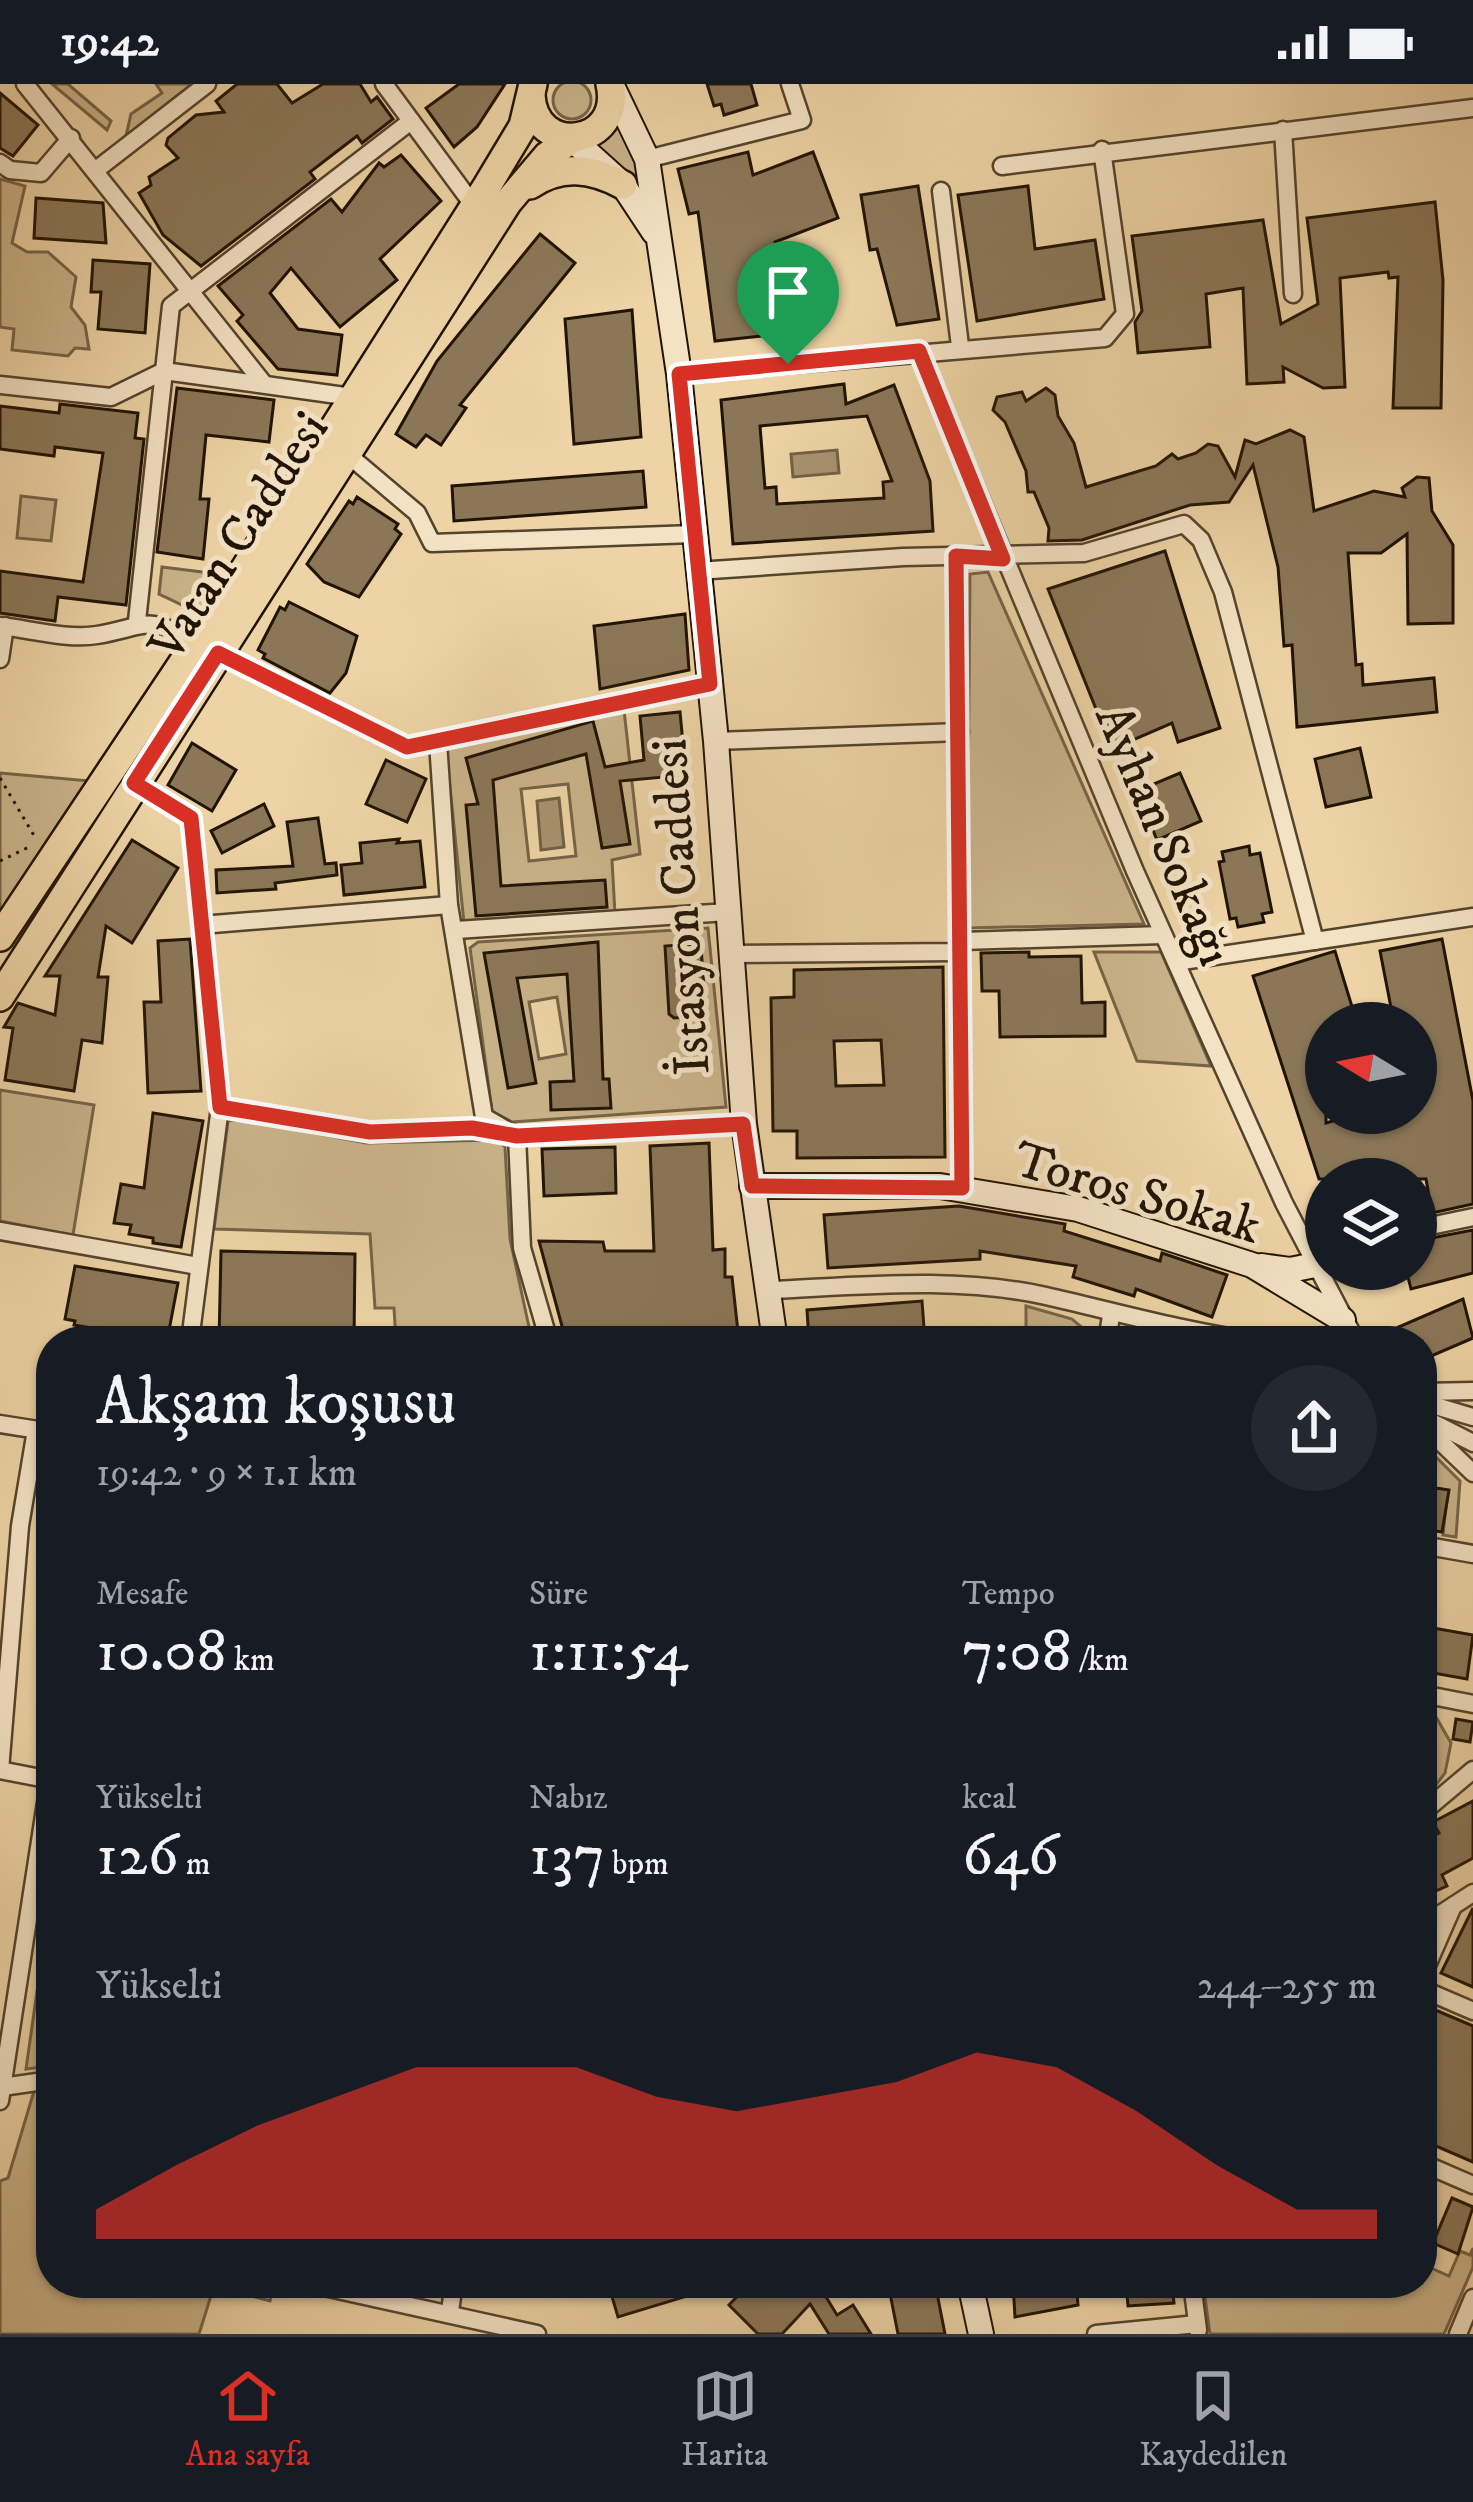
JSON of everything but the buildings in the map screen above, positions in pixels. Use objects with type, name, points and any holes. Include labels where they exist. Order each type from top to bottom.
[{"type":"main road","name":"Vatan Caddesi","points":[[0,937],[346,453],[508,202],[547,156],[592,134],[605,122],[612,101],[610,84]]},
{"type":"main road","name":"Vatan Caddesi","points":[[0,998],[134,783],[352,397],[523,126],[533,85]]},
{"type":"main road","points":[[533,85],[532,106],[541,125],[572,140]]},
{"type":"main road","points":[[508,202],[556,172],[595,172],[623,185]]},
{"type":"street","points":[[25,84],[264,384]]},
{"type":"street","points":[[96,170],[207,84]]},
{"type":"street","points":[[384,84],[474,206]]},
{"type":"street","name":"İstasyon Caddesi","points":[[610,84],[647,159],[679,374],[716,741],[743,1124],[774,1326]]},
{"type":"street","points":[[647,159],[802,120],[790,84]]},
{"type":"street","points":[[1002,166],[1473,108]]},
{"type":"street","points":[[136,622],[171,306],[410,121]]},
{"type":"street","points":[[1283,130],[1293,294]]},
{"type":"street","points":[[0,163],[10,170],[41,172],[71,138]]},
{"type":"street","points":[[572,140],[623,185],[662,251]]},
{"type":"street","points":[[679,374],[960,346],[1105,338],[1125,314],[1102,151]]},
{"type":"street","points":[[940,191],[960,346]]},
{"type":"street","name":"Ayhan Sokağı","points":[[919,351],[1163,934],[1305,1230]]},
{"type":"street","points":[[0,385],[111,397],[164,371],[352,397]]},
{"type":"street","points":[[346,453],[417,513],[432,543],[694,534]]},
{"type":"street","points":[[697,571],[1084,553],[1184,524],[1201,540],[1223,592],[1315,941]]},
{"type":"street","points":[[956,556],[962,1188]]},
{"type":"street","points":[[0,659],[2,626],[94,636],[136,622],[165,625],[407,747],[710,684]]},
{"type":"street","points":[[716,741],[960,732]]},
{"type":"street","points":[[437,742],[449,905],[484,1117],[517,1136]]},
{"type":"street","points":[[134,783],[191,818],[220,1107],[192,1326]]},
{"type":"street","points":[[201,925],[449,905]]},
{"type":"street","points":[[456,930],[728,912]]},
{"type":"street","points":[[1176,962],[1473,917]]},
{"type":"street","points":[[962,941],[1163,934]]},
{"type":"street","points":[[731,953],[955,952],[962,941]]},
{"type":"street","points":[[220,1107],[370,1132],[472,1128],[517,1136],[743,1124]]},
{"type":"street","points":[[517,1136],[522,1248],[544,1326]]},
{"type":"street","name":"Toros Sokak","points":[[752,1186],[962,1188],[1078,1209],[1252,1265],[1343,1326]]},
{"type":"street","points":[[1437,1225],[1473,1217]]},
{"type":"street","points":[[0,1231],[198,1266]]},
{"type":"street","points":[[1252,1265],[1290,1270],[1305,1267]]},
{"type":"street","points":[[770,1290],[936,1283],[1045,1296],[1111,1316],[1168,1326]]},
{"type":"street","name":"Ayhan Sokağı","points":[[1332,1290],[1347,1326]]},
{"type":"street","points":[[1109,1326],[1111,1316]]},
{"type":"street","points":[[1437,1391],[1471,1390]]},
{"type":"street","points":[[1437,1406],[1473,1417]]},
{"type":"street","points":[[1437,1423],[1473,1443]]},
{"type":"street","points":[[0,1424],[36,1430]]},
{"type":"street","points":[[1437,1438],[1473,1473]]},
{"type":"street","points":[[36,1460],[20,1526],[0,1770],[36,1774]]},
{"type":"street","points":[[1437,1548],[1473,1554]]},
{"type":"street","points":[[1437,1697],[1473,1704]]},
{"type":"street","points":[[1437,1801],[1473,1769]]},
{"type":"street","points":[[36,1867],[1,2094],[36,2084]]},
{"type":"street","points":[[1437,1917],[1473,1893]]},
{"type":"street","points":[[1437,1944],[1454,1906]]},
{"type":"street","points":[[1437,1995],[1473,2011]]},
{"type":"street","points":[[1437,2169],[1473,2185]]},
{"type":"street","points":[[380,2298],[537,2334]]},
{"type":"street","points":[[450,2312],[452,2298]]},
{"type":"street","points":[[973,2298],[981,2334]]},
{"type":"street","points":[[1096,2334],[1197,2329],[1194,2298]]},
{"type":"street","points":[[1458,2334],[1473,2299]]},
{"type":"path","points":[[0,778],[38,843],[0,861]]},
{"type":"shaded area","points":[[572,81],[586,86],[591,100],[586,114],[572,119],[558,114],[553,100],[558,86]]},
{"type":"shaded area","points":[[52,84],[68,84],[111,121],[107,130]]},
{"type":"shaded area","points":[[156,84],[192,84],[126,136],[131,114],[162,93]]},
{"type":"shaded area","points":[[617,111],[641,167],[642,196],[585,143]]},
{"type":"shaded area","points":[[0,179],[25,186],[12,243],[27,252],[48,252],[76,277],[71,307],[85,325],[89,349],[75,348],[68,356],[12,350],[14,329],[0,327]]},
{"type":"shaded area","points":[[837,450],[839,473],[793,477],[791,454]]},
{"type":"shaded area","points":[[21,496],[56,500],[51,541],[17,538]]},
{"type":"shaded area","points":[[162,567],[202,572],[217,588],[201,614],[159,594]]},
{"type":"shaded area","points":[[988,572],[1144,924],[967,928],[970,574]]},
{"type":"shaded area","points":[[624,710],[640,854],[612,860],[615,914],[464,923],[446,749]],"holes":[[[568,784],[576,856],[529,861],[521,789]]]},
{"type":"shaded area","points":[[0,773],[90,781],[0,925]]},
{"type":"shaded area","points":[[559,798],[564,847],[541,850],[537,801]]},
{"type":"shaded area","points":[[708,928],[726,1107],[512,1122],[492,1111],[470,948],[478,942]],"holes":[[[557,997],[566,1054],[539,1059],[529,1002]]]},
{"type":"shaded area","points":[[1094,952],[1161,952],[1211,1066],[1137,1061]]},
{"type":"shaded area","points":[[0,1090],[94,1105],[73,1235],[0,1221]]},
{"type":"shaded area","points":[[239,1119],[366,1143],[498,1140],[505,1147],[510,1239],[529,1326],[395,1326],[394,1308],[375,1308],[370,1234],[214,1229],[228,1121]]},
{"type":"shaded area","points":[[1026,1306],[1072,1319],[1080,1326],[1026,1326]]},
{"type":"shaded area","points":[[1437,1458],[1460,1481],[1456,1537],[1443,1535],[1448,1490],[1437,1488]]},
{"type":"shaded area","points":[[1437,1719],[1451,1743],[1445,1773],[1437,1783]]},
{"type":"shaded area","points":[[36,1999],[36,2068],[26,2069]]},
{"type":"shaded area","points":[[34,2091],[36,2298],[210,2298],[199,2334],[0,2334],[0,2181],[8,2178]]},
{"type":"shaded area","points":[[1473,2248],[1473,2267],[1444,2334],[1210,2334],[1205,2298],[1437,2298],[1437,2271],[1449,2276],[1460,2251],[1470,2255]]},
{"type":"route","points":[[919,351],[1003,559],[956,556],[962,1188],[752,1186],[743,1124],[517,1136],[472,1128],[370,1132],[220,1107],[191,818],[134,783],[218,653],[407,747],[710,684],[679,374],[788,364],[919,351]]}]
